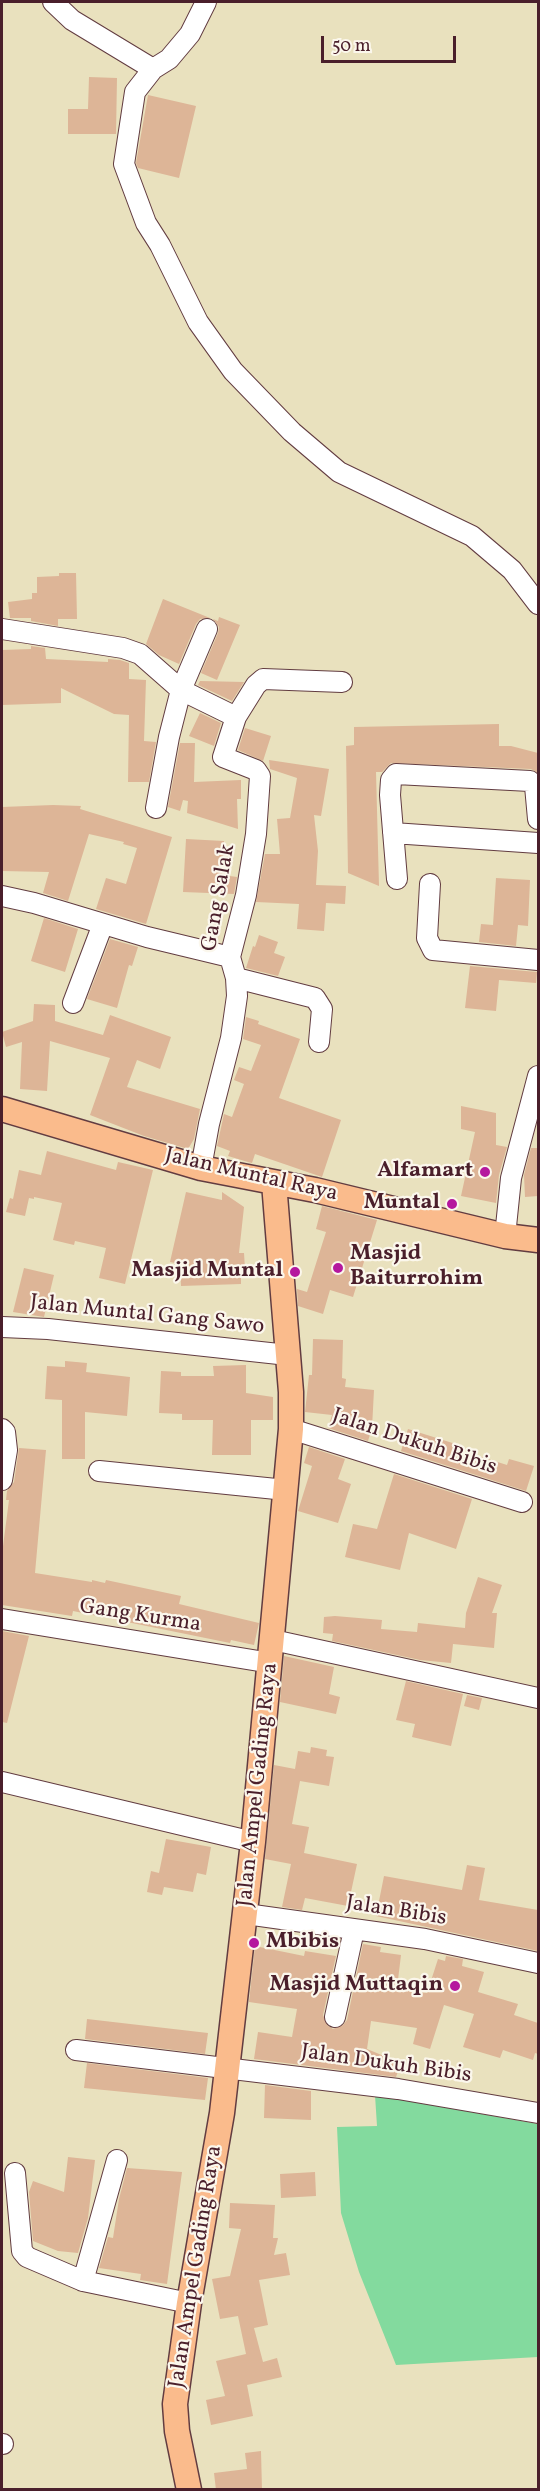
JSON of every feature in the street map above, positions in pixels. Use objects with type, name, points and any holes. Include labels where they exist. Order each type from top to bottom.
[{"type":"main road","name":"Jalan Muntal Raya","points":[[2,1109],[201,1168],[315,1190],[505,1236],[538,1240]]},
{"type":"main road","name":"Jalan Ampel Gading Raya","points":[[189,2490],[177,2431],[175,2404],[189,2303],[222,2113],[246,1914],[291,1429],[288,1355],[274,1183]]},
{"type":"street","points":[[53,2],[72,20],[153,69]]},
{"type":"street","points":[[206,2],[190,34],[169,59],[153,69],[135,92],[124,164],[146,224],[160,245],[198,322],[228,363],[292,432],[339,472],[472,536],[512,570],[538,604]]},
{"type":"street","points":[[2,629],[129,650],[151,661],[181,690],[236,717],[256,685],[263,679],[342,682]]},
{"type":"street","points":[[156,808],[169,737],[181,690],[207,629]]},
{"type":"street","name":"Gang Salak","points":[[201,1168],[209,1124],[231,1038],[236,978],[230,957],[246,895],[256,834],[260,776],[256,770],[224,757],[236,717]]},
{"type":"street","points":[[397,879],[391,780],[396,774],[530,781],[535,786],[538,819]]},
{"type":"street","points":[[393,833],[538,843]]},
{"type":"street","points":[[430,884],[426,938],[433,950],[538,960]]},
{"type":"street","points":[[2,896],[230,957]]},
{"type":"street","points":[[73,1003],[103,924]]},
{"type":"street","points":[[236,978],[315,998],[322,1009],[319,1042]]},
{"type":"street","points":[[505,1236],[511,1178],[538,1076]]},
{"type":"street","name":"Jalan Muntal Gang Sawo","points":[[2,1327],[48,1329],[288,1355]]},
{"type":"street","points":[[2,1429],[5,1432],[7,1450],[2,1480]]},
{"type":"street","name":"Jalan Dukuh Bibis","points":[[291,1429],[522,1502]]},
{"type":"street","points":[[99,1471],[286,1490]]},
{"type":"street","name":"Gang Kurma","points":[[2,1619],[272,1652]]},
{"type":"street","points":[[272,1652],[538,1698]]},
{"type":"street","points":[[2,1782],[253,1842]]},
{"type":"street","name":"Jalan Bibis","points":[[246,1914],[425,1939],[538,1963]]},
{"type":"street","points":[[335,2017],[354,1930]]},
{"type":"street","name":"Jalan Dukuh Bibis","points":[[76,2050],[398,2089],[538,2113]]},
{"type":"street","points":[[83,2281],[117,2160]]},
{"type":"street","points":[[15,2173],[22,2251],[27,2257],[83,2281],[189,2303]]},
{"type":"green space","points":[[375,2095],[538,2124],[538,2357],[396,2365],[359,2272],[341,2213],[337,2127],[377,2126]]},
{"type":"building","points":[[89,77],[117,78],[116,134],[68,134],[68,109],[88,109]]},
{"type":"building","points":[[148,95],[196,106],[179,178],[138,168],[136,163]]},
{"type":"building","points":[[59,573],[76,573],[77,619],[58,619],[58,626],[31,621],[31,618],[10,618],[8,602],[32,599],[32,593],[37,593],[37,577],[59,576]]},
{"type":"building","points":[[163,599],[210,618],[200,619],[196,624],[179,664],[159,655],[146,644]]},
{"type":"building","points":[[219,617],[240,625],[217,680],[201,673],[218,633],[219,627],[213,619],[218,621]]},
{"type":"building","points":[[31,646],[45,648],[46,659],[108,662],[108,659],[120,660],[129,663],[129,679],[146,680],[144,741],[156,742],[149,782],[128,782],[129,715],[114,714],[61,688],[61,703],[2,705],[2,650],[31,649]]},
{"type":"building","points":[[200,681],[244,682],[232,701],[198,685]]},
{"type":"building","points":[[200,713],[221,723],[214,746],[189,736]]},
{"type":"building","points":[[499,724],[499,746],[511,746],[538,753],[538,773],[531,769],[391,763],[382,772],[376,772],[379,886],[348,873],[346,746],[354,745],[354,727]]},
{"type":"building","points":[[245,728],[271,736],[263,761],[238,750]]},
{"type":"building","points":[[180,743],[195,743],[194,782],[241,780],[241,799],[237,799],[238,829],[187,813],[188,801],[183,800],[180,811],[168,807]]},
{"type":"building","points":[[269,760],[329,769],[321,816],[314,815],[318,851],[316,885],[346,886],[345,904],[326,903],[324,931],[297,929],[299,904],[256,902],[265,854],[280,854],[277,819],[290,818],[297,778],[270,769]]},
{"type":"building","points":[[81,806],[80,809],[172,837],[146,924],[96,909],[106,878],[126,884],[137,848],[123,844],[124,842],[89,834],[68,901],[43,893],[49,872],[2,871],[2,807]]},
{"type":"building","points":[[186,839],[224,841],[222,875],[237,877],[234,894],[183,892]]},
{"type":"building","points":[[496,878],[530,880],[528,926],[518,925],[516,946],[479,942],[481,924],[493,925]]},
{"type":"building","points":[[44,918],[78,929],[65,972],[31,961]]},
{"type":"building","points":[[259,935],[278,942],[274,953],[285,957],[278,976],[246,968]]},
{"type":"building","points":[[110,939],[138,947],[132,966],[129,965],[117,1008],[87,999]]},
{"type":"building","points":[[470,966],[537,972],[536,983],[499,980],[496,1011],[465,1008]]},
{"type":"building","points":[[34,1004],[55,1005],[55,1021],[103,1035],[110,1015],[171,1037],[160,1069],[137,1060],[127,1087],[200,1109],[194,1139],[188,1149],[144,1136],[90,1115],[110,1058],[50,1041],[47,1091],[20,1089],[22,1042],[6,1047],[2,1032],[33,1021]]},
{"type":"building","points":[[246,1017],[259,1021],[258,1024],[300,1039],[279,1098],[341,1120],[322,1177],[255,1154],[252,1163],[248,1162],[228,1156],[230,1151],[217,1146],[224,1114],[232,1117],[244,1084],[234,1080],[239,1067],[251,1071],[261,1045],[243,1039]]},
{"type":"building","name":"Alfamart","points":[[461,1106],[496,1113],[496,1145],[507,1147],[499,1175],[496,1203],[461,1196],[475,1132],[461,1129]]},
{"type":"building","points":[[531,1148],[538,1148],[538,1196],[525,1197],[524,1175]]},
{"type":"building","points":[[47,1151],[116,1170],[118,1162],[153,1170],[125,1284],[99,1278],[106,1248],[75,1241],[74,1245],[53,1240],[62,1203],[34,1197],[34,1199],[29,1198],[25,1216],[6,1212],[10,1198],[13,1199],[19,1170],[41,1175]]},
{"type":"building","points":[[186,1192],[222,1200],[222,1192],[244,1207],[239,1253],[244,1253],[245,1269],[241,1269],[241,1284],[181,1286],[180,1264],[170,1262]]},
{"type":"building","points":[[322,1206],[377,1220],[353,1297],[330,1290],[323,1314],[298,1306],[297,1289],[307,1292],[326,1232],[316,1229]]},
{"type":"building","points":[[24,1268],[54,1275],[44,1317],[13,1312]]},
{"type":"building","points":[[313,1339],[343,1340],[342,1378],[346,1379],[345,1387],[374,1390],[372,1428],[368,1441],[328,1428],[332,1415],[305,1412],[309,1375],[312,1375]]},
{"type":"building","points":[[65,1361],[87,1363],[86,1372],[130,1377],[127,1416],[85,1412],[85,1459],[62,1459],[62,1400],[45,1399],[47,1366],[65,1367]]},
{"type":"building","points":[[246,1365],[246,1393],[273,1397],[273,1420],[251,1420],[251,1455],[212,1455],[213,1420],[182,1420],[182,1414],[159,1413],[161,1371],[181,1372],[181,1376],[214,1376],[213,1366]]},
{"type":"building","points":[[408,1429],[462,1446],[460,1450],[507,1465],[509,1459],[534,1466],[526,1491],[401,1451]]},
{"type":"building","points":[[309,1447],[345,1459],[338,1479],[351,1484],[338,1523],[298,1511],[312,1466],[304,1463]]},
{"type":"building","points":[[19,1448],[46,1450],[35,1573],[92,1582],[92,1580],[105,1583],[106,1580],[181,1596],[179,1604],[259,1623],[254,1645],[231,1640],[230,1643],[73,1611],[72,1616],[2,1605],[2,1554],[9,1500],[6,1500],[7,1491],[14,1482]]},
{"type":"building","points":[[394,1474],[472,1499],[456,1549],[409,1533],[400,1570],[345,1557],[353,1524],[377,1529]]},
{"type":"building","points":[[478,1577],[502,1585],[492,1613],[497,1613],[494,1648],[453,1644],[451,1663],[420,1660],[332,1641],[333,1634],[323,1633],[324,1617],[335,1616],[382,1620],[381,1629],[417,1632],[418,1623],[465,1628],[466,1613]]},
{"type":"building","points":[[2,1631],[29,1636],[7,1723],[2,1722]]},
{"type":"building","points":[[284,1656],[334,1667],[329,1694],[340,1697],[336,1714],[280,1702]]},
{"type":"building","points":[[406,1681],[463,1694],[451,1746],[412,1737],[415,1724],[396,1720]]},
{"type":"building","points":[[467,1695],[482,1698],[479,1710],[464,1706]]},
{"type":"building","points":[[311,1747],[327,1750],[326,1756],[334,1757],[329,1786],[300,1781],[292,1824],[309,1827],[304,1853],[357,1864],[348,1906],[305,1898],[302,1910],[282,1907],[291,1864],[265,1859],[274,1765],[295,1769],[298,1751],[310,1753]]},
{"type":"building","points":[[166,1839],[211,1847],[206,1875],[197,1873],[193,1892],[164,1887],[162,1895],[147,1892],[151,1871],[159,1873]]},
{"type":"building","points":[[467,1865],[485,1868],[479,1900],[538,1910],[538,1951],[376,1916],[384,1876],[462,1890]]},
{"type":"building","points":[[363,1944],[381,1947],[380,1952],[401,1955],[397,1988],[427,1993],[438,1959],[445,1961],[446,1956],[463,1959],[462,1966],[484,1972],[478,1992],[518,2004],[514,2015],[538,2023],[538,2054],[535,2053],[533,2060],[503,2050],[500,2058],[463,2047],[474,2014],[444,2005],[430,2049],[413,2044],[417,2028],[371,2021],[367,2049],[401,2063],[396,2077],[254,2059],[258,2032],[292,2037],[297,2009],[249,2002],[255,1946],[304,1956],[305,1951],[336,1956],[323,2015],[327,2025],[333,2029],[343,2025],[347,2020]]},
{"type":"building","points":[[87,2019],[208,2033],[205,2054],[85,2039]]},
{"type":"building","points":[[87,2063],[208,2078],[205,2100],[84,2088]]},
{"type":"building","points":[[265,2085],[311,2091],[311,2120],[264,2118]]},
{"type":"building","points":[[68,2157],[95,2160],[88,2218],[78,2253],[58,2251],[33,2241],[29,2192],[33,2181],[64,2192]]},
{"type":"building","points":[[127,2168],[182,2172],[167,2284],[140,2280],[141,2274],[99,2268],[108,2237],[113,2238]]},
{"type":"building","points":[[315,2172],[316,2196],[281,2198],[280,2174]]},
{"type":"building","points":[[230,2203],[275,2205],[273,2238],[278,2238],[274,2255],[286,2253],[290,2275],[259,2280],[268,2325],[254,2328],[263,2362],[277,2358],[282,2377],[247,2385],[253,2416],[211,2425],[206,2400],[225,2396],[216,2361],[246,2354],[238,2316],[220,2319],[212,2279],[230,2276],[241,2229],[229,2228]]},
{"type":"building","points":[[261,2451],[262,2490],[216,2490],[214,2473],[247,2469],[245,2453]]},
{"type":"place","name":"Alfamart","points":[[485,1172]]},
{"type":"place","name":"Muntal","points":[[452,1204]]},
{"type":"place","name":"Masjid Baiturrohim","points":[[338,1268]]},
{"type":"place","name":"Masjid Muntal","points":[[295,1272]]},
{"type":"place","name":"Mbibis","points":[[254,1943]]},
{"type":"place","name":"Masjid Muttaqin","points":[[455,1986]]}]
